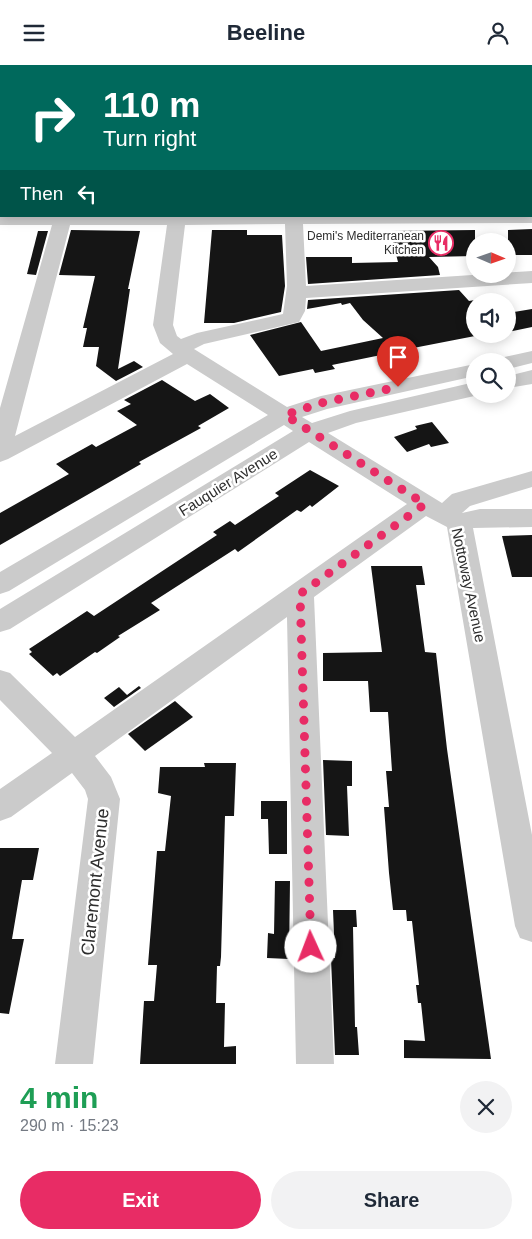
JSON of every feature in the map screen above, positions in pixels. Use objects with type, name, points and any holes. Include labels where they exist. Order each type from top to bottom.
[{"type":"street","points":[[0,220],[62,221],[91,218],[294,220],[349,218],[532,218]]},
{"type":"street","points":[[177,220],[163,325],[167,339],[183,352],[443,514],[480,518],[532,518]]},
{"type":"street","points":[[0,452],[183,352],[197,339],[288,320],[294,315],[296,293],[294,220]]},
{"type":"street","points":[[0,452],[62,221]]},
{"type":"street","points":[[296,293],[532,277]]},
{"type":"street","points":[[516,361],[532,357]]},
{"type":"street","name":"Fauquier Avenue","points":[[0,584],[285,415],[321,403],[466,372]]},
{"type":"street","points":[[516,380],[532,377]]},
{"type":"street","name":"Fauquier Avenue","points":[[0,622],[310,431],[350,418],[466,391]]},
{"type":"street","points":[[0,807],[72,754],[300,594],[443,514],[461,500],[532,479]]},
{"type":"street","name":"Nottoway Avenue","points":[[443,514],[532,926]]},
{"type":"street","points":[[300,594],[315,1064]]},
{"type":"street","name":"Claremont Avenue","points":[[0,681],[91,772],[100,785],[104,799],[74,1064]]},
{"type":"building","points":[[532,229],[532,255],[516,255],[516,233],[508,233],[508,230]]},
{"type":"building","points":[[71,230],[140,231],[128,289],[130,289],[118,369],[134,361],[143,367],[116,381],[96,366],[99,347],[83,347],[87,328],[83,328],[95,276],[59,275]]},
{"type":"building","points":[[212,230],[247,230],[247,235],[282,235],[285,286],[281,312],[234,323],[204,323]]},
{"type":"building","points":[[475,230],[475,233],[466,233],[466,256],[429,257],[438,267],[440,275],[308,284],[306,257],[352,257],[352,263],[398,262],[390,231]]},
{"type":"building","points":[[38,231],[48,231],[36,275],[27,274]]},
{"type":"building","points":[[459,290],[466,298],[466,338],[403,350],[405,353],[383,358],[381,355],[332,365],[335,369],[315,373],[313,369],[279,376],[250,335],[301,322],[321,351],[383,338],[363,320],[350,303],[307,309],[308,300]]},
{"type":"building","points":[[532,309],[532,327],[516,330],[516,312]]},
{"type":"building","points":[[162,380],[195,401],[210,394],[229,408],[198,426],[201,428],[139,462],[141,464],[0,545],[0,513],[69,474],[56,464],[92,444],[96,447],[137,425],[117,411],[131,404],[124,400]]},
{"type":"building","points":[[432,422],[449,443],[431,447],[429,444],[407,452],[394,437],[417,429],[415,426]]},
{"type":"building","points":[[310,470],[339,486],[312,507],[310,505],[301,512],[297,510],[238,552],[235,549],[151,603],[160,610],[118,636],[120,637],[97,653],[95,652],[60,676],[57,673],[53,676],[29,654],[32,652],[29,649],[87,611],[94,616],[217,535],[213,532],[230,521],[235,525],[279,496],[275,493]]},
{"type":"building","points":[[532,535],[532,577],[512,577],[502,536]]},
{"type":"building","points":[[371,566],[422,566],[425,585],[416,585],[425,652],[436,653],[447,749],[491,1059],[404,1058],[404,1040],[425,1041],[421,1003],[418,1003],[416,985],[419,985],[412,921],[407,921],[406,910],[393,910],[384,807],[389,807],[386,771],[392,771],[388,712],[370,712],[368,681],[323,681],[323,653],[382,652]]},
{"type":"building","points":[[139,686],[141,688],[114,707],[104,698],[119,687],[127,695]]},
{"type":"building","points":[[175,701],[193,717],[145,751],[128,734]]},
{"type":"building","points":[[323,760],[352,761],[352,786],[347,786],[349,836],[326,835]]},
{"type":"building","points":[[204,763],[236,763],[234,816],[225,816],[221,957],[220,966],[217,966],[216,1003],[225,1003],[224,1047],[236,1046],[236,1064],[140,1064],[144,1001],[154,1001],[157,965],[148,965],[157,851],[165,851],[171,796],[158,793],[160,767],[205,767]]},
{"type":"building","points":[[261,801],[287,801],[287,854],[269,854],[268,819],[261,819]]},
{"type":"building","points":[[0,848],[39,848],[33,880],[22,880],[12,939],[24,939],[9,1014],[0,1013]]},
{"type":"building","points":[[275,881],[290,881],[289,959],[267,958],[268,933],[274,934]]},
{"type":"building","points":[[333,910],[356,910],[357,927],[353,927],[355,1027],[357,1027],[359,1055],[335,1055],[331,958],[335,958]]},
{"type":"place","name":"Demi's Mediterranean Kitchen","points":[[441,243]]},
{"type":"route","points":[[311,947],[300,594],[425,504],[285,415],[321,403],[398,387]]}]
